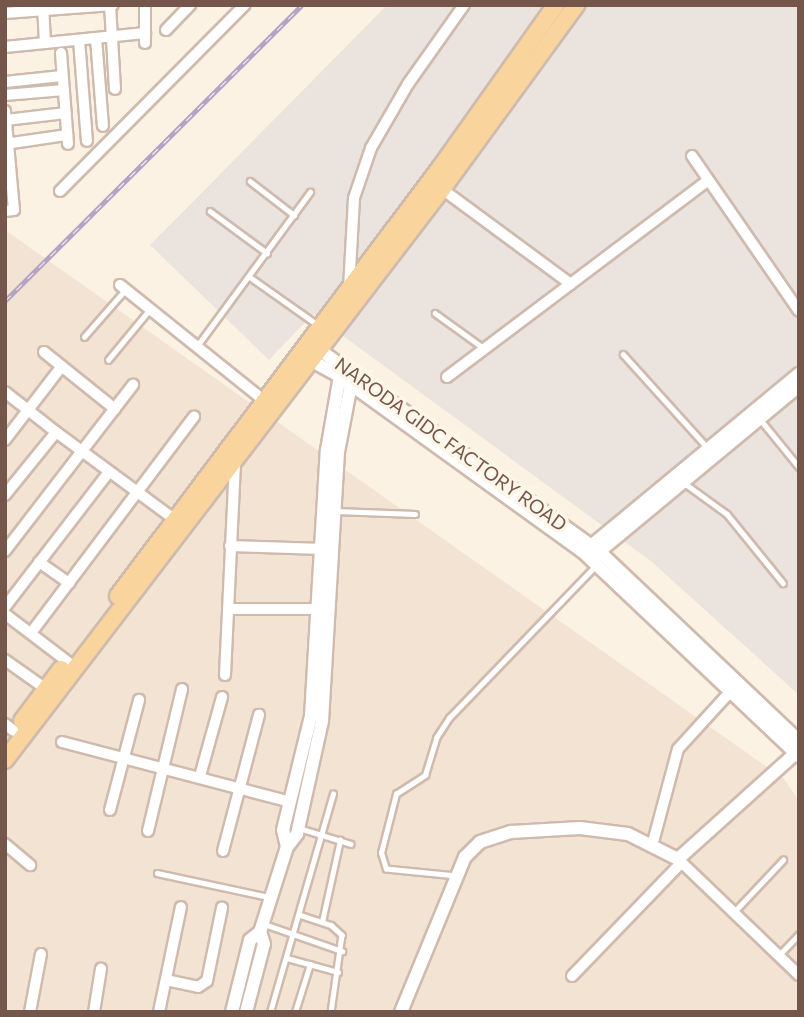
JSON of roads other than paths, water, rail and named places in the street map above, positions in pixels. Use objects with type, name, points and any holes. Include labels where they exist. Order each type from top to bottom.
[{"type":"main road","points":[[326,331],[349,292],[556,5]]},
{"type":"main road","points":[[5,760],[234,462],[326,331],[442,189],[576,5]]},
{"type":"main road","points":[[8,733],[68,662],[265,401],[311,352]]},
{"type":"street","points":[[5,13],[111,5],[115,89]]},
{"type":"street","points":[[5,47],[96,38],[145,38],[145,5]]},
{"type":"street","points":[[166,30],[190,5]]},
{"type":"street","points":[[60,191],[245,5]]},
{"type":"street","points":[[349,292],[354,198],[371,148],[408,84],[464,5]]},
{"type":"street","points":[[43,9],[45,43]]},
{"type":"street","points":[[96,38],[103,127]]},
{"type":"street","points":[[79,40],[87,141]]},
{"type":"street","points":[[7,143],[68,140],[61,53]]},
{"type":"street","points":[[5,82],[62,76]]},
{"type":"street","points":[[5,95],[64,90]]},
{"type":"street","points":[[5,211],[14,210],[8,164],[6,115],[66,113]]},
{"type":"street","points":[[692,156],[799,311]]},
{"type":"street","points":[[447,377],[708,180]]},
{"type":"street","points":[[442,189],[571,284]]},
{"type":"street","points":[[122,288],[265,401]]},
{"type":"street","points":[[44,352],[115,409]]},
{"type":"street","name":"NARODA GIDC FACTORY ROAD","points":[[311,352],[593,554],[798,750]]},
{"type":"street","points":[[5,440],[62,366]]},
{"type":"street","points":[[593,554],[708,448],[799,374]]},
{"type":"street","points":[[239,1011],[250,940],[262,928],[287,847],[298,828],[322,721],[338,452],[346,375]]},
{"type":"street","points":[[287,847],[283,830],[311,716],[327,450],[346,375]]},
{"type":"street","points":[[5,551],[133,385]]},
{"type":"street","points":[[593,554],[799,387]]},
{"type":"street","points":[[5,392],[174,519]]},
{"type":"street","points":[[31,633],[194,417]]},
{"type":"street","points":[[5,495],[56,432]]},
{"type":"street","points":[[225,675],[234,462]]},
{"type":"street","points":[[5,607],[109,472]]},
{"type":"street","points":[[230,546],[323,549]]},
{"type":"street","name":"NARODA GIDC FACTORY ROAD","points":[[593,554],[731,691],[798,750]]},
{"type":"street","points":[[39,562],[69,583]]},
{"type":"street","points":[[228,610],[319,609]]},
{"type":"street","points":[[5,614],[68,662]]},
{"type":"street","points":[[5,660],[46,689]]},
{"type":"street","points":[[148,831],[182,689]]},
{"type":"street","points":[[652,846],[678,749],[731,691]]},
{"type":"street","points":[[200,776],[222,697]]},
{"type":"street","points":[[110,810],[139,700]]},
{"type":"street","points":[[223,851],[259,715]]},
{"type":"street","points":[[62,742],[240,786],[290,802]]},
{"type":"street","points":[[572,976],[680,861],[798,750]]},
{"type":"street","points":[[401,1012],[457,876],[473,848],[494,835],[511,832],[580,828],[628,834],[680,861],[732,914],[799,975]]},
{"type":"street","points":[[5,844],[30,865]]},
{"type":"street","points":[[159,1012],[181,907]]},
{"type":"street","points":[[166,980],[198,986],[207,981],[222,908]]},
{"type":"street","points":[[30,1012],[41,954]]},
{"type":"street","points":[[94,1012],[101,968]]},
{"type":"lane","points":[[250,181],[294,215]]},
{"type":"lane","points":[[197,347],[310,192]]},
{"type":"lane","points":[[211,211],[267,253]]},
{"type":"lane","points":[[250,277],[326,331]]},
{"type":"lane","points":[[84,337],[122,288]]},
{"type":"lane","points":[[108,360],[150,309]]},
{"type":"lane","points":[[435,313],[485,349]]},
{"type":"lane","points":[[623,354],[708,448]]},
{"type":"lane","points":[[760,419],[799,467]]},
{"type":"lane","points":[[683,482],[727,514],[783,583]]},
{"type":"lane","points":[[335,511],[415,514]]},
{"type":"lane","points":[[457,876],[386,869],[381,853],[396,794],[425,775],[436,738],[449,718],[593,554]]},
{"type":"lane","points":[[270,1012],[333,794]]},
{"type":"lane","points":[[298,828],[352,844]]},
{"type":"lane","points":[[322,922],[340,840]]},
{"type":"lane","points":[[732,914],[783,860]]},
{"type":"lane","points":[[157,873],[271,898]]},
{"type":"lane","points":[[300,915],[339,931],[342,951],[331,1012]]},
{"type":"lane","points":[[262,928],[342,951]]},
{"type":"lane","points":[[778,957],[799,934]]},
{"type":"lane","points":[[287,958],[338,972]]},
{"type":"lane","points":[[295,1012],[310,964]]},
{"type":"railway","points":[[5,301],[302,5]]}]
